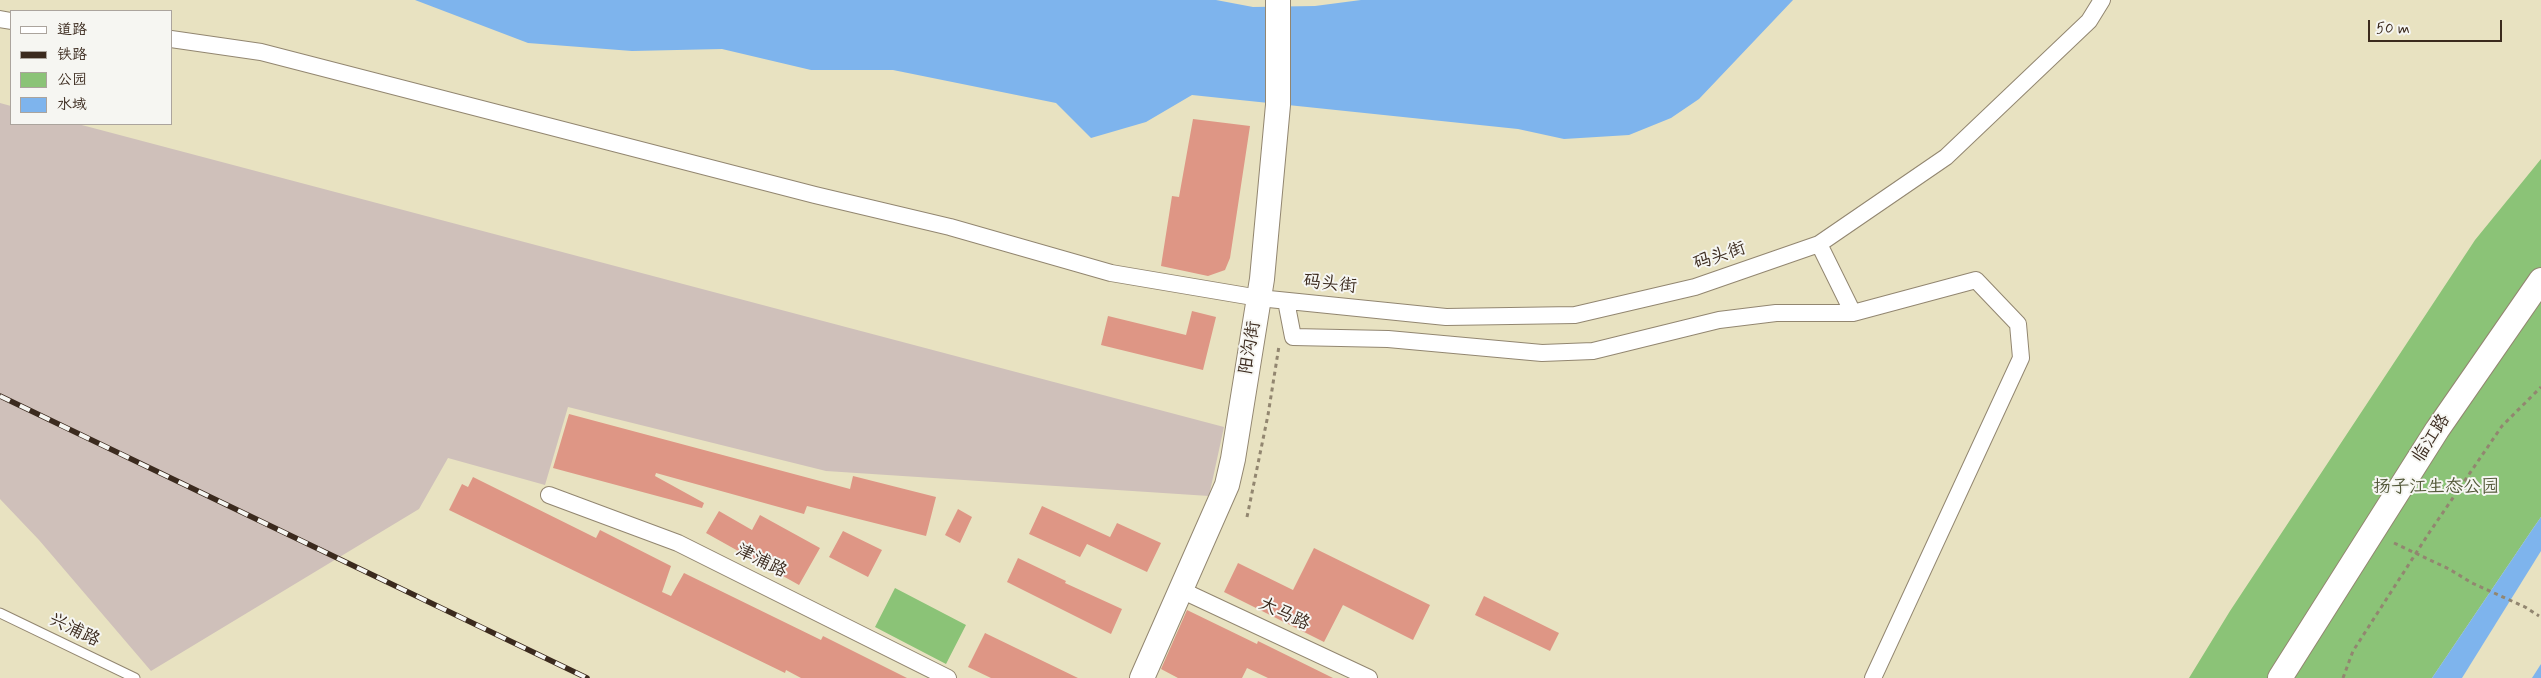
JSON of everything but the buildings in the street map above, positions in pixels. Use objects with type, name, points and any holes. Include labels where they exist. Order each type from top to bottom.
[{"type":"street","name":"阳沟街","points":[[1142,678],[1227,485],[1259,298],[1278,105],[1278,0]]},
{"type":"street","name":"码头街","points":[[172,39],[261,52],[816,195],[950,227],[1111,273],[1259,298],[1446,317],[1575,316],[1695,287],[1819,244],[1946,156],[2089,21],[2102,0]]},
{"type":"street","points":[[1819,244],[1854,313]]},
{"type":"street","points":[[1286,301],[1293,338],[1388,339],[1542,353],[1593,350],[1719,320],[1776,313],[1854,313],[1976,280],[2018,324],[2021,358],[1873,678]]},
{"type":"street","name":"临江路","points":[[2280,678],[2437,430],[2541,280]]},
{"type":"street","name":"津浦路","points":[[550,495],[678,543],[948,678]]},
{"type":"street","name":"大马路","points":[[1182,590],[1369,678]]},
{"type":"lane","name":"兴浦路","points":[[0,613],[134,678]]},
{"type":"path","points":[[1247,518],[1268,415],[1280,339]]},
{"type":"path","points":[[2343,678],[2354,651],[2502,426],[2541,387]]},
{"type":"path","points":[[2394,543],[2449,569],[2472,583],[2525,607],[2539,616]]},
{"type":"shaded area","points":[[0,103],[10,106],[10,125],[82,125],[1224,427],[1209,496],[826,471],[568,407],[545,485],[448,458],[419,509],[151,671],[39,540],[0,499]]},
{"type":"green space","name":"扬子江生态公园","points":[[2541,159],[2541,517],[2432,678],[2189,678],[2230,611],[2475,240]]},
{"type":"green space","points":[[895,588],[966,625],[946,664],[875,627]]},
{"type":"water","points":[[415,0],[1216,0],[1253,7],[1315,6],[1361,0],[1793,0],[1699,99],[1671,118],[1629,135],[1564,139],[1518,129],[1192,95],[1146,122],[1091,138],[1056,103],[893,70],[811,70],[722,49],[632,51],[528,43]]},
{"type":"water","points":[[2541,517],[2541,678],[2432,678],[2534,527]]},
{"type":"pier","points":[[2541,551],[2541,664],[2532,678],[2462,678]]},
{"type":"railway","points":[[0,396],[587,678]]}]
